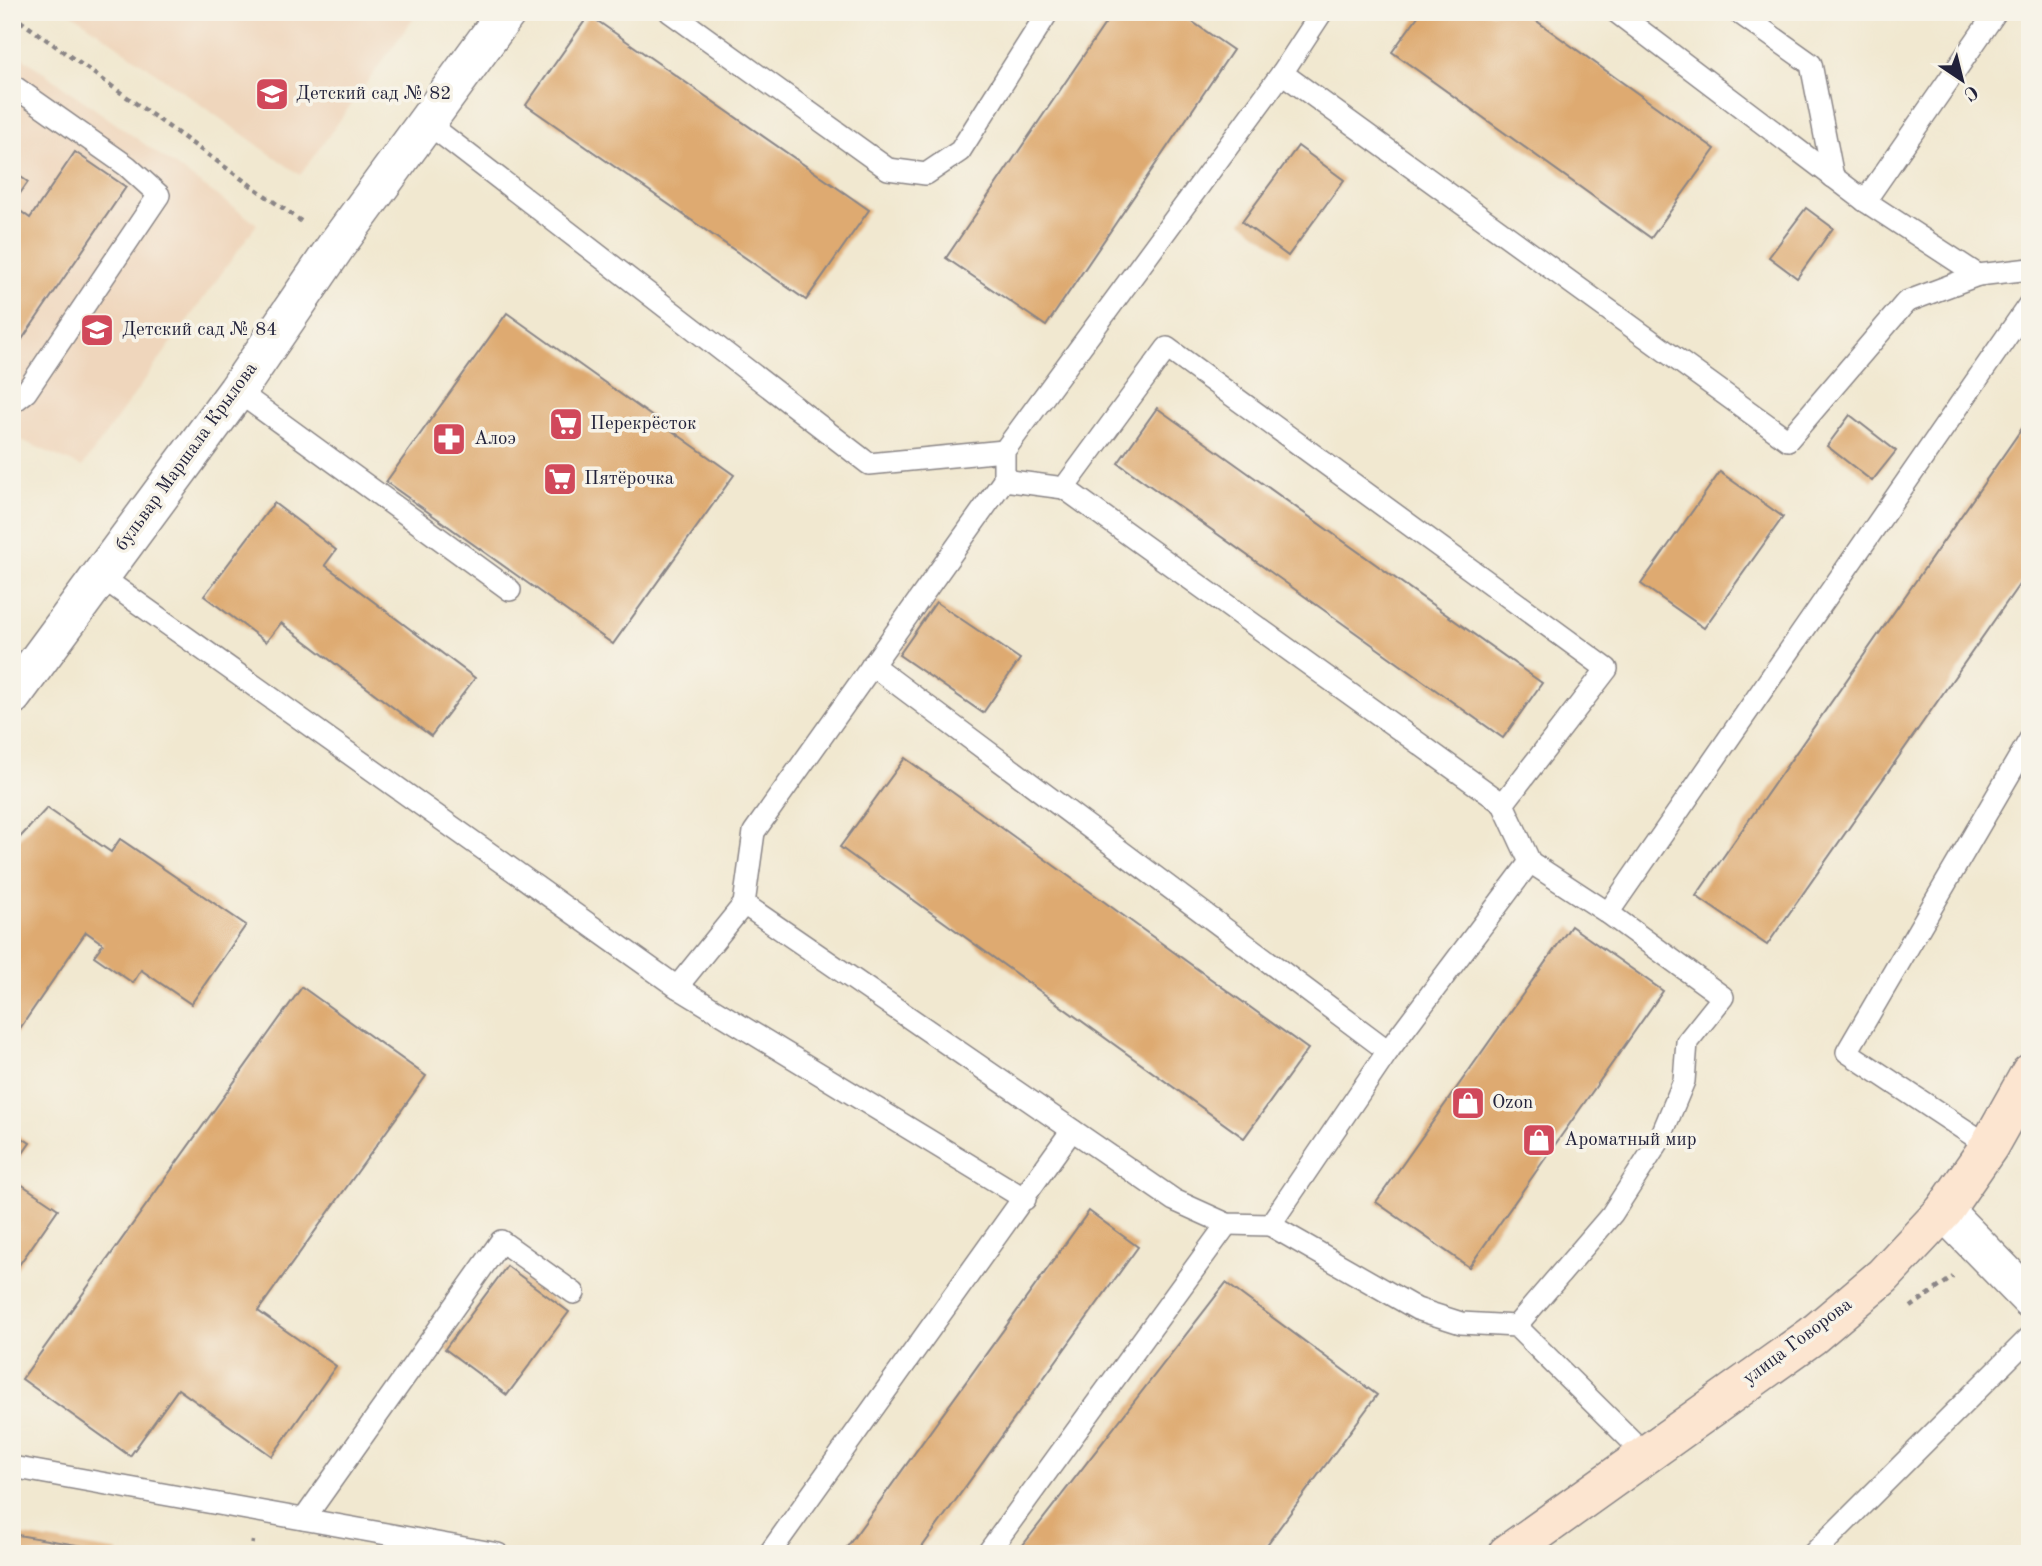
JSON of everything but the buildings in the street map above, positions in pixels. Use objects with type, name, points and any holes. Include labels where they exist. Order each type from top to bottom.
[{"type":"main road","name":"улица Говорова","points":[[1507,1554],[1812,1336],[1883,1276],[1944,1211],[1989,1146],[2030,1073]]},
{"type":"street","name":"бульвар Маршала Крылова","points":[[12,696],[237,391],[336,246],[507,12]]},
{"type":"street","points":[[1944,1211],[2030,1299]]},
{"type":"lane","points":[[670,12],[888,169],[926,174],[960,151],[1048,12]]},
{"type":"lane","points":[[677,987],[744,904],[754,832],[1004,480],[1004,451],[1282,73],[1322,12]]},
{"type":"lane","points":[[1616,12],[1865,201],[1978,275]]},
{"type":"lane","points":[[1738,12],[1811,64],[1833,177]]},
{"type":"lane","points":[[1865,201],[1996,12]]},
{"type":"lane","points":[[1282,73],[1788,440],[1906,302],[1978,275],[2030,268]]},
{"type":"lane","points":[[12,85],[127,166],[159,195],[26,392],[12,403]]},
{"type":"lane","points":[[426,122],[869,464],[1004,451]]},
{"type":"lane","points":[[1608,913],[2030,303]]},
{"type":"lane","points":[[1064,488],[1167,348],[1607,670],[1503,804]]},
{"type":"lane","points":[[237,391],[510,590]]},
{"type":"lane","points":[[1004,480],[1064,488],[1503,804],[1530,862],[1608,913],[1723,997],[1687,1042],[1684,1081],[1659,1141],[1612,1214],[1516,1326]]},
{"type":"lane","points":[[100,576],[677,987],[1025,1199]]},
{"type":"lane","points":[[872,664],[1388,1051]]},
{"type":"lane","points":[[1989,1146],[1847,1052],[2030,739]]},
{"type":"lane","points":[[1270,1224],[1388,1051],[1530,862]]},
{"type":"lane","points":[[744,904],[1174,1200],[1227,1224],[1270,1224],[1417,1309],[1461,1323],[1516,1326],[1645,1454]]},
{"type":"lane","points":[[769,1554],[1073,1130]]},
{"type":"lane","points":[[987,1554],[1227,1224]]},
{"type":"lane","points":[[304,1519],[501,1241],[574,1293]]},
{"type":"lane","points":[[1813,1554],[2030,1337]]},
{"type":"lane","points":[[12,1467],[498,1554]]},
{"type":"path","points":[[12,15],[336,246]]},
{"type":"shaded area","name":"Детский сад № 82","points":[[70,12],[418,12],[300,175]]},
{"type":"shaded area","name":"Детский сад № 84","points":[[12,50],[257,224],[82,467],[12,436]]},
{"type":"place","name":"Детский сад № 82","points":[[272,94]]},
{"type":"place","name":"Детский сад № 84","points":[[97,330]]},
{"type":"place","name":"Перекрёсток","points":[[566,424]]},
{"type":"place","name":"Алоэ","points":[[449,439]]},
{"type":"place","name":"Пятёрочка","points":[[560,479]]},
{"type":"place","name":"Ozon","points":[[1468,1103]]},
{"type":"place","name":"Ароматный мир","points":[[1539,1140]]}]
